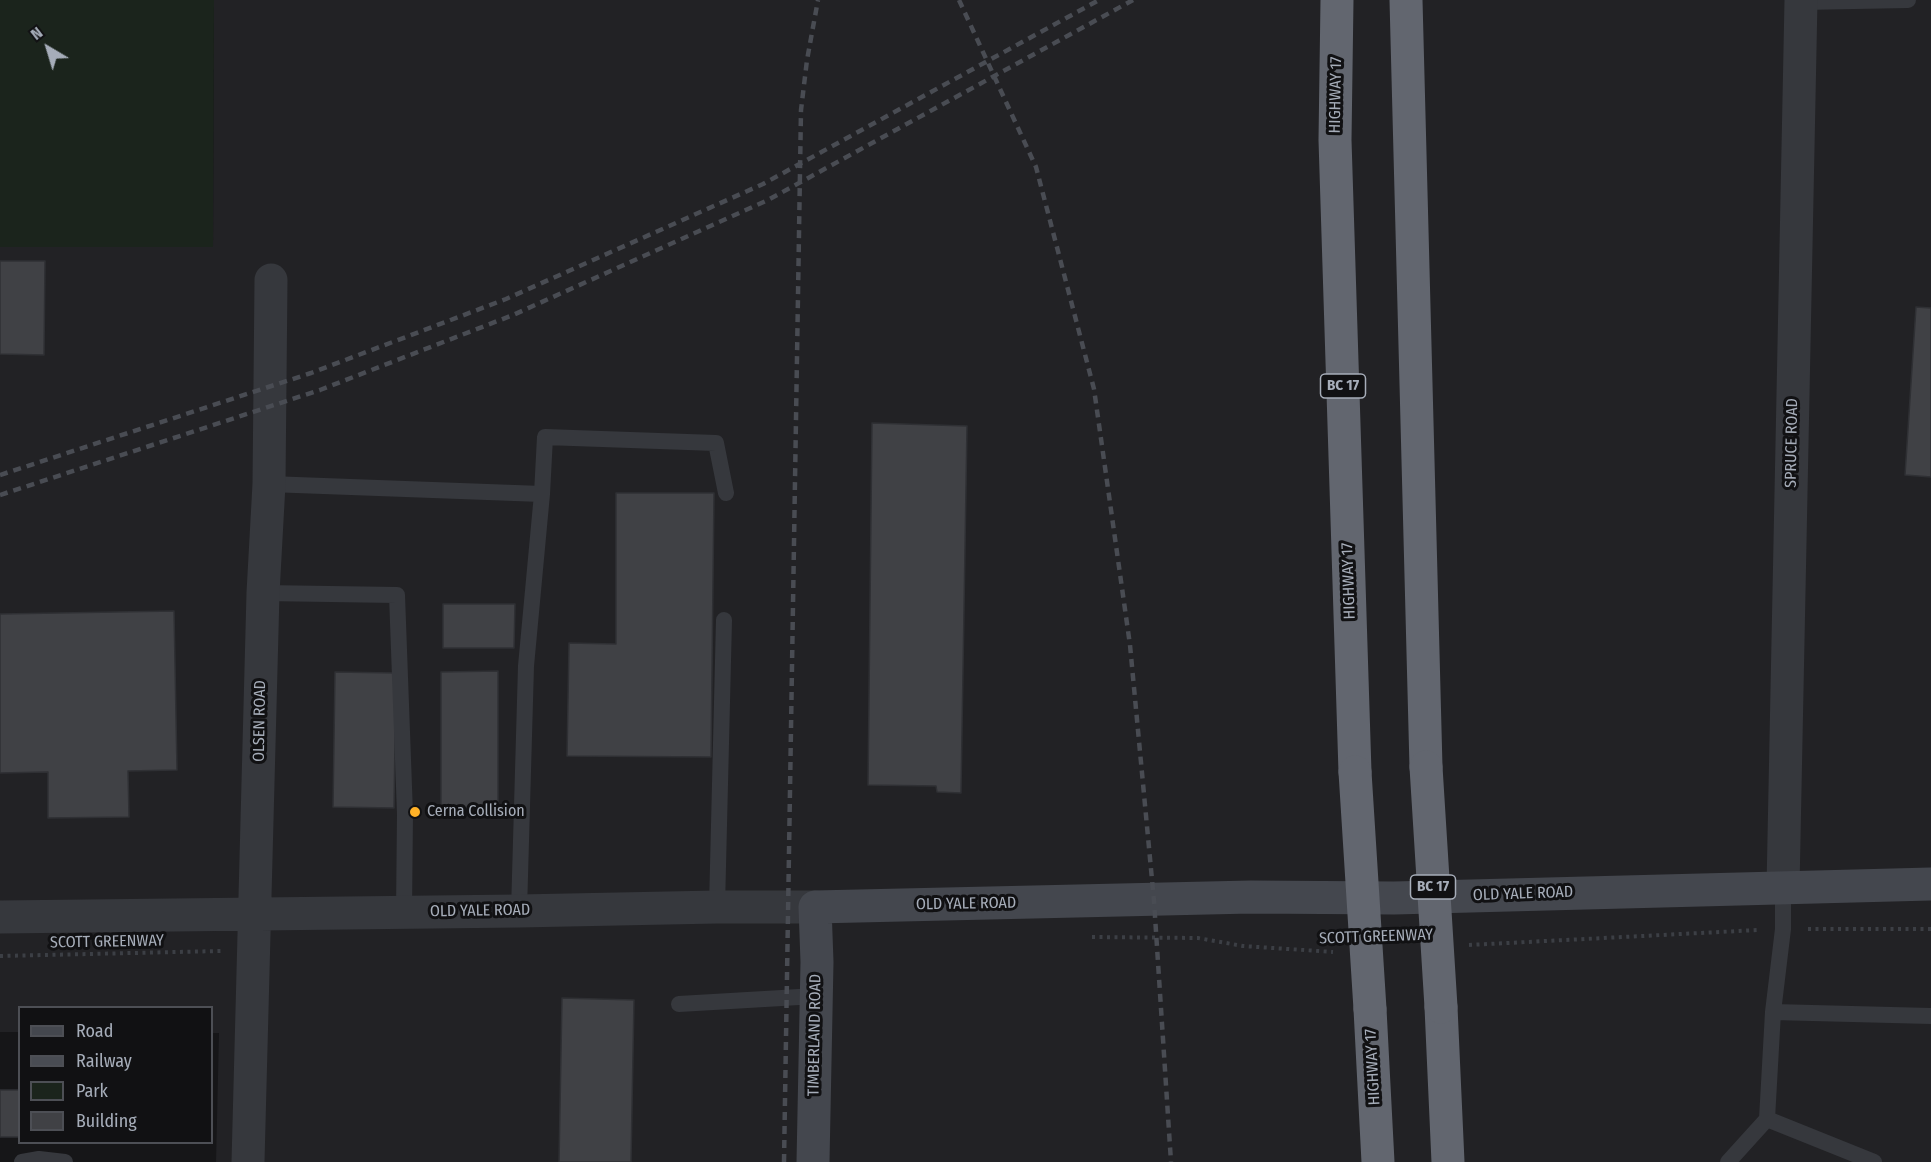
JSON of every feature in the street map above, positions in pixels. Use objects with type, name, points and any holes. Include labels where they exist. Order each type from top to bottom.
[{"type":"highway","name":"HIGHWAY 17","points":[[1337,0],[1335,140],[1355,772],[1378,1162]]},
{"type":"highway","name":"BC 17","points":[[1406,0],[1426,767],[1448,1162]]},
{"type":"street","name":"SPRUCE ROAD","points":[[1783,887],[1801,1]]},
{"type":"street","name":"OLSEN ROAD","points":[[248,1162],[263,592],[269,484],[271,280]]},
{"type":"street","name":"OLD YALE ROAD","points":[[0,917],[815,907],[1251,897],[1394,898],[1931,884]]},
{"type":"street","name":"TIMBERLAND ROAD","points":[[813,1162],[815,907]]},
{"type":"lane","points":[[1801,1],[1908,0]]},
{"type":"lane","points":[[519,911],[526,666],[545,437],[716,443],[726,493]]},
{"type":"lane","points":[[269,484],[542,494]]},
{"type":"lane","points":[[263,592],[398,596],[405,814],[404,912]]},
{"type":"lane","points":[[717,907],[724,621]]},
{"type":"lane","points":[[1728,1162],[1767,1119],[1773,1012],[1783,929],[1783,887]]},
{"type":"lane","points":[[679,1004],[816,996]]},
{"type":"lane","points":[[1773,1012],[1931,1016]]},
{"type":"lane","points":[[1767,1119],[1874,1162]]},
{"type":"lane","points":[[22,1162],[39,1159],[65,1162]]},
{"type":"path","points":[[1821,929],[1931,929]]},
{"type":"path","points":[[1468,945],[1761,930]]},
{"type":"path","name":"SCOTT GREENWAY","points":[[1087,937],[1198,938],[1243,946],[1337,952]]},
{"type":"path","name":"SCOTT GREENWAY","points":[[0,956],[214,952]]},
{"type":"shaded area","points":[[214,0],[1931,0],[1931,1162],[216,1162],[219,1033],[213,1033],[213,1006],[18,1006],[18,1032],[0,1032],[0,247],[213,247]]},
{"type":"green space","points":[[0,0],[214,0],[213,247],[0,247]]},
{"type":"building","points":[[0,261],[45,261],[44,355],[0,354]]},
{"type":"building","points":[[1916,307],[1931,308],[1931,477],[1905,475]]},
{"type":"building","points":[[872,423],[967,426],[961,793],[937,792],[936,786],[868,785]]},
{"type":"building","points":[[616,493],[714,493],[711,757],[567,756],[569,643],[616,644]]},
{"type":"building","points":[[443,604],[515,604],[514,648],[443,648]]},
{"type":"building","points":[[174,611],[177,770],[128,771],[129,817],[48,818],[48,772],[0,773],[0,614]]},
{"type":"building","points":[[498,671],[498,809],[441,809],[441,672]]},
{"type":"building","points":[[335,672],[396,673],[394,808],[333,807]]},
{"type":"building","points":[[562,998],[634,1000],[631,1162],[559,1162]]},
{"type":"building","points":[[0,1090],[18,1090],[18,1137],[0,1137]]},
{"type":"railway","points":[[784,1162],[801,110],[818,0]]},
{"type":"railway","points":[[959,0],[1036,167],[1094,389],[1130,645],[1154,901],[1171,1162]]},
{"type":"railway","points":[[0,475],[311,373],[506,299],[763,184],[1099,0]]},
{"type":"railway","points":[[0,495],[320,390],[513,315],[768,200],[1133,0]]},
{"type":"place","name":"Cerna Collision","points":[[415,812]]}]
